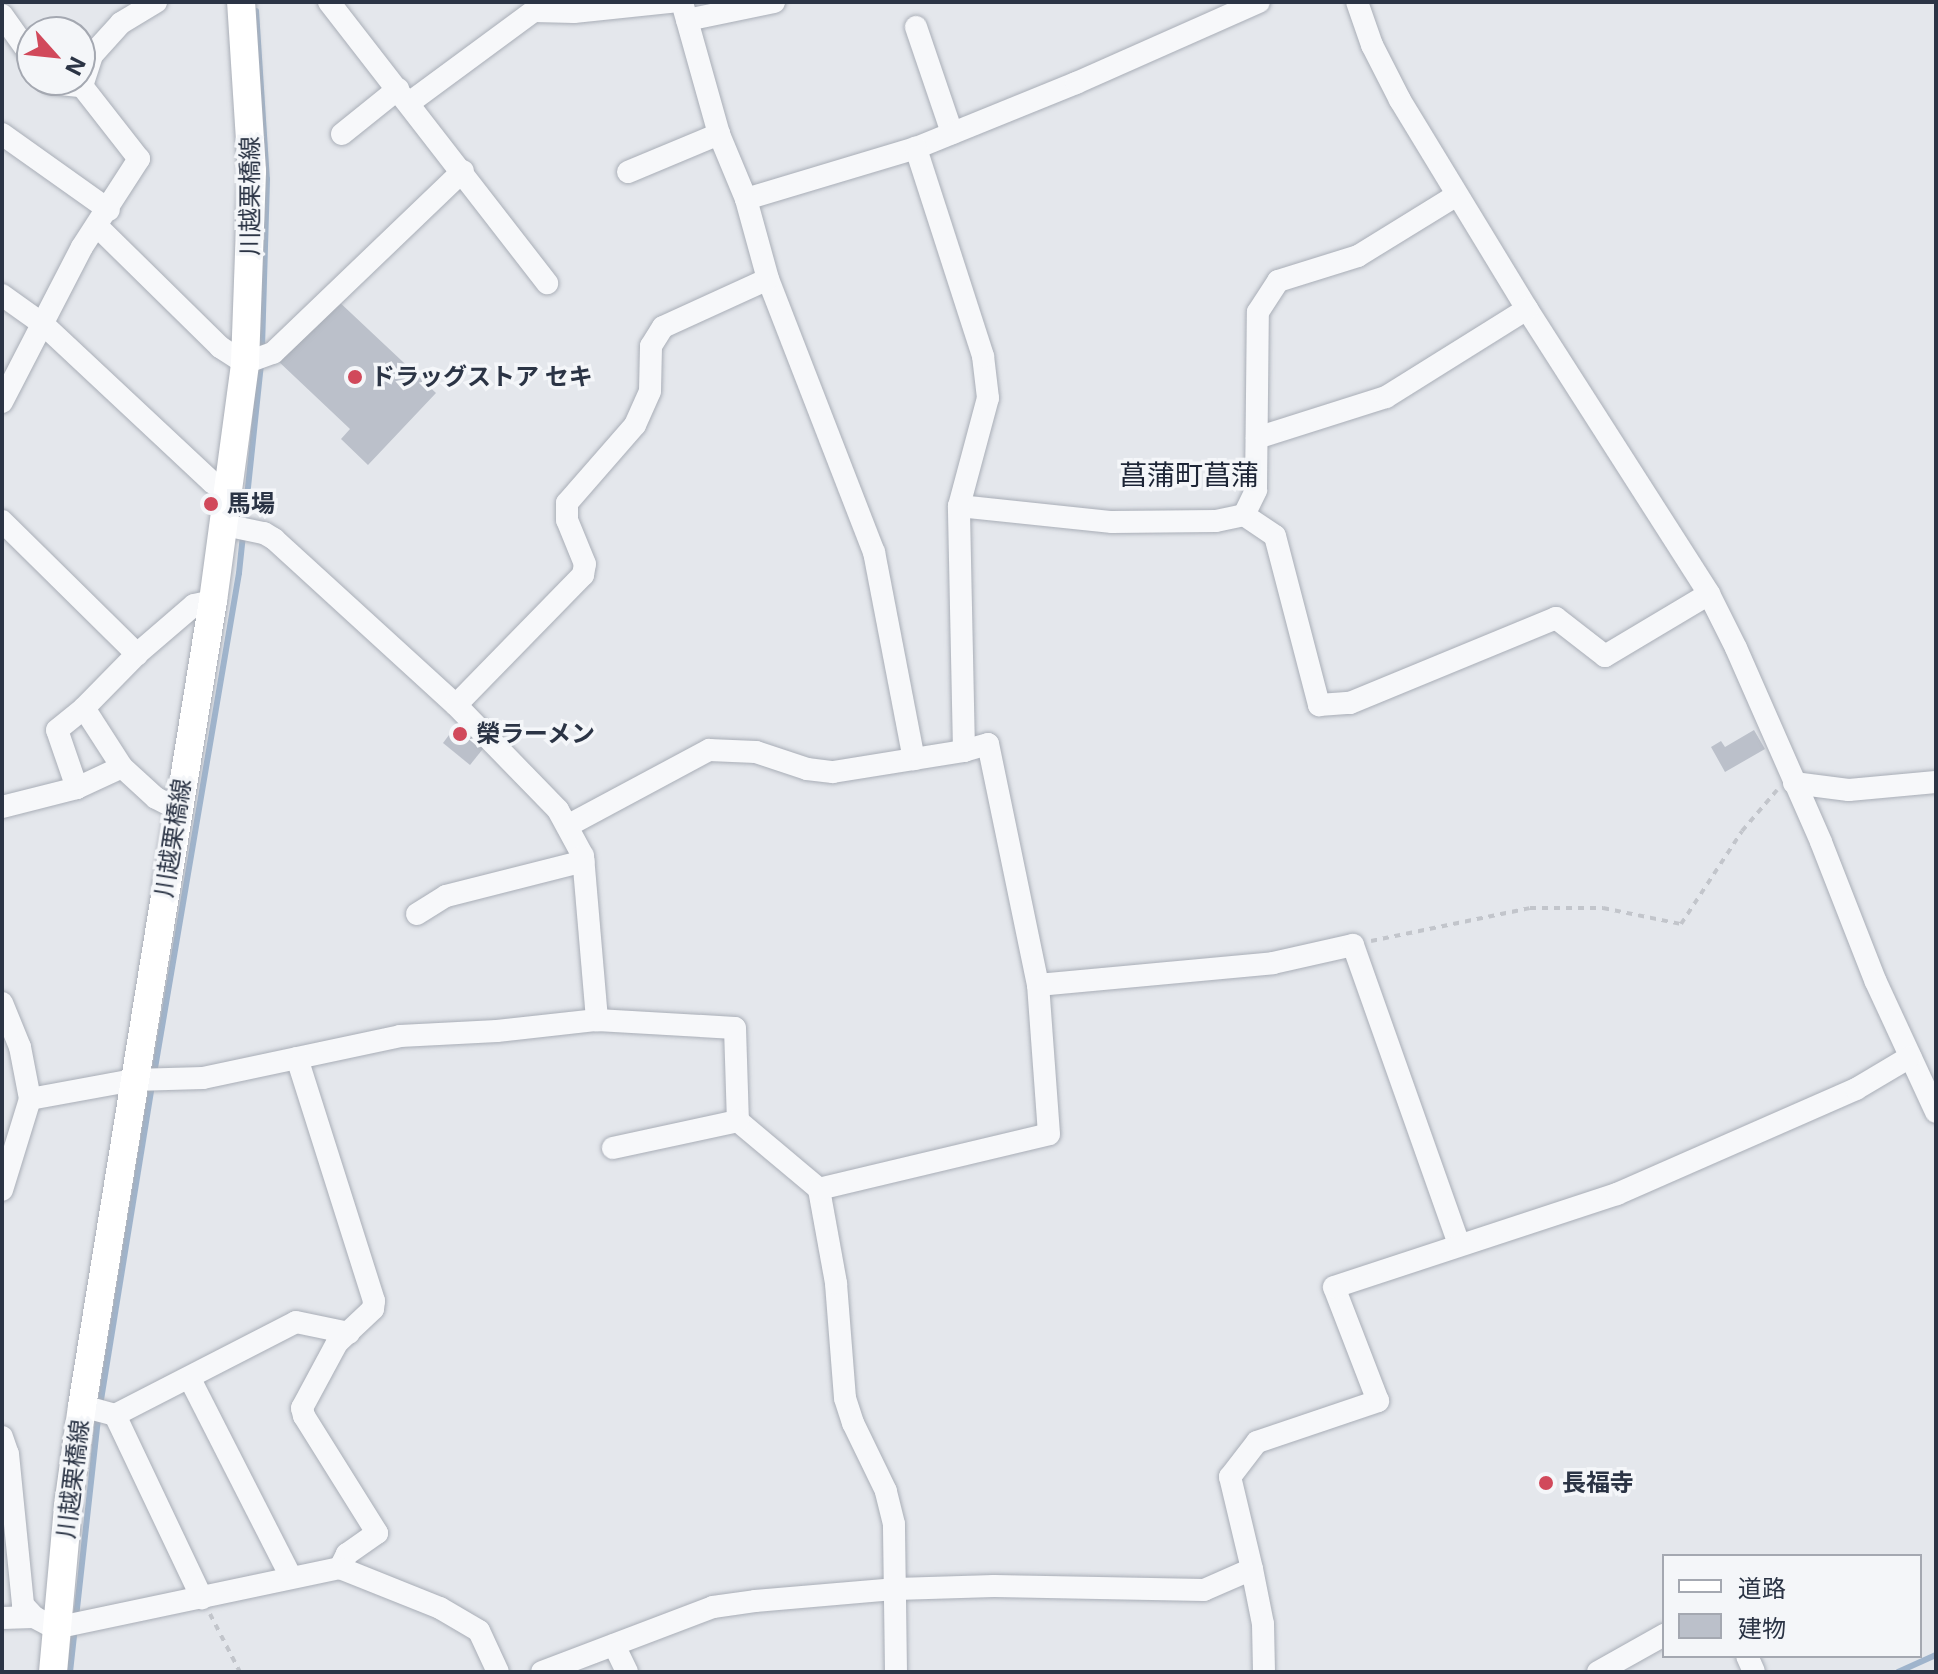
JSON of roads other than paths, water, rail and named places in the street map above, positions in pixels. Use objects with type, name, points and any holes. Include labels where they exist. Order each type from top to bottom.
[{"type":"main road","name":"川越栗橋線","points":[[53,1672],[44,1623],[213,601],[245,363],[252,171],[241,2]]},
{"type":"street","points":[[96,51],[121,23],[156,2]]},
{"type":"street","points":[[329,2],[547,283]]},
{"type":"street","points":[[342,134],[534,11],[574,12],[671,2]]},
{"type":"street","points":[[774,2],[684,11],[719,134],[746,199],[768,279],[874,552],[914,759]]},
{"type":"street","points":[[746,199],[916,148],[1259,2]]},
{"type":"street","points":[[1357,2],[1372,45],[1393,86],[1457,195],[1709,594],[1736,648],[1936,1112]]},
{"type":"street","points":[[2,15],[16,35]]},
{"type":"street","points":[[916,27],[952,133]]},
{"type":"street","points":[[2,402],[82,247],[139,159],[90,96]]},
{"type":"street","points":[[2,134],[103,218],[220,347],[245,363],[273,353],[463,171]]},
{"type":"street","points":[[628,172],[719,134]]},
{"type":"street","points":[[916,148],[983,356],[988,398],[959,506],[964,751]]},
{"type":"street","points":[[1244,515],[1256,490],[1258,312],[1278,281],[1358,256],[1457,195]]},
{"type":"street","points":[[456,705],[583,575],[585,564],[567,520],[567,503],[635,425],[650,391],[651,346],[663,327],[768,279]]},
{"type":"street","points":[[2,295],[44,325],[213,483],[229,489]]},
{"type":"street","points":[[1257,438],[1386,397],[1527,309]]},
{"type":"street","points":[[959,506],[1112,522],[1216,521],[1244,515],[1275,536],[1319,705],[1350,703],[1556,618],[1605,656],[1709,594]]},
{"type":"street","points":[[2,521],[137,654]]},
{"type":"street","points":[[225,525],[264,533],[274,539],[513,759],[569,825],[584,861],[597,1020]]},
{"type":"street","points":[[77,788],[57,730],[194,605],[213,601]]},
{"type":"street","points":[[84,708],[122,767],[156,798],[178,809]]},
{"type":"street","points":[[569,825],[709,750],[756,752],[807,769],[833,772],[964,751],[988,744],[1038,985],[1049,1134],[819,1189]]},
{"type":"street","points":[[2,807],[77,788],[122,767]]},
{"type":"street","points":[[1794,783],[1849,790],[1936,782]]},
{"type":"street","points":[[417,914],[446,896],[584,861]]},
{"type":"street","points":[[1038,985],[1273,963],[1353,945],[1459,1244]]},
{"type":"street","points":[[2,1003],[11,1049],[30,1099],[2,1190]]},
{"type":"street","points":[[30,1099],[134,1080],[203,1078],[400,1036],[497,1031],[597,1020],[735,1028],[738,1121],[819,1189],[836,1283],[845,1398],[853,1423],[886,1491],[894,1524],[896,1672]]},
{"type":"street","points":[[1264,1672],[1263,1624],[1230,1477],[1257,1442],[1378,1401],[1334,1287],[1617,1194],[1856,1089],[1910,1057]]},
{"type":"street","points":[[297,1058],[374,1301],[373,1309],[337,1343],[302,1408],[304,1416],[377,1533],[347,1554],[340,1568]]},
{"type":"street","points":[[613,1148],[738,1121]]},
{"type":"street","points":[[82,1406],[115,1415],[296,1322],[349,1333]]},
{"type":"street","points":[[190,1379],[291,1577]]},
{"type":"street","points":[[115,1415],[202,1598]]},
{"type":"street","points":[[2,1437],[8,1454],[23,1605],[44,1623]]},
{"type":"street","points":[[2,1618],[44,1623],[202,1598],[340,1568],[440,1608],[479,1631],[498,1672]]},
{"type":"street","points":[[542,1672],[713,1607],[896,1589],[994,1586],[1204,1590],[1252,1569]]},
{"type":"street","points":[[1598,1672],[1662,1636]]},
{"type":"street","points":[[614,1645],[627,1672]]},
{"type":"waterway","points":[[256,11],[267,179],[262,351]]},
{"type":"waterway","points":[[154,1074],[239,573],[261,362]]},
{"type":"waterway","points":[[100,1406],[152,1085]]},
{"type":"waterway","points":[[70,1672],[98,1417]]},
{"type":"waterway","points":[[1898,1672],[1936,1655]]},
{"type":"place","name":"ドラッグストア セキ","points":[[355,377]]},
{"type":"place","name":"馬場","points":[[211,504]]},
{"type":"place","name":"榮ラーメン","points":[[460,734]]},
{"type":"place","name":"長福寺","points":[[1546,1483]]},
{"type":"district","name":"菖蒲町菖蒲","points":[[1189,475]]}]
